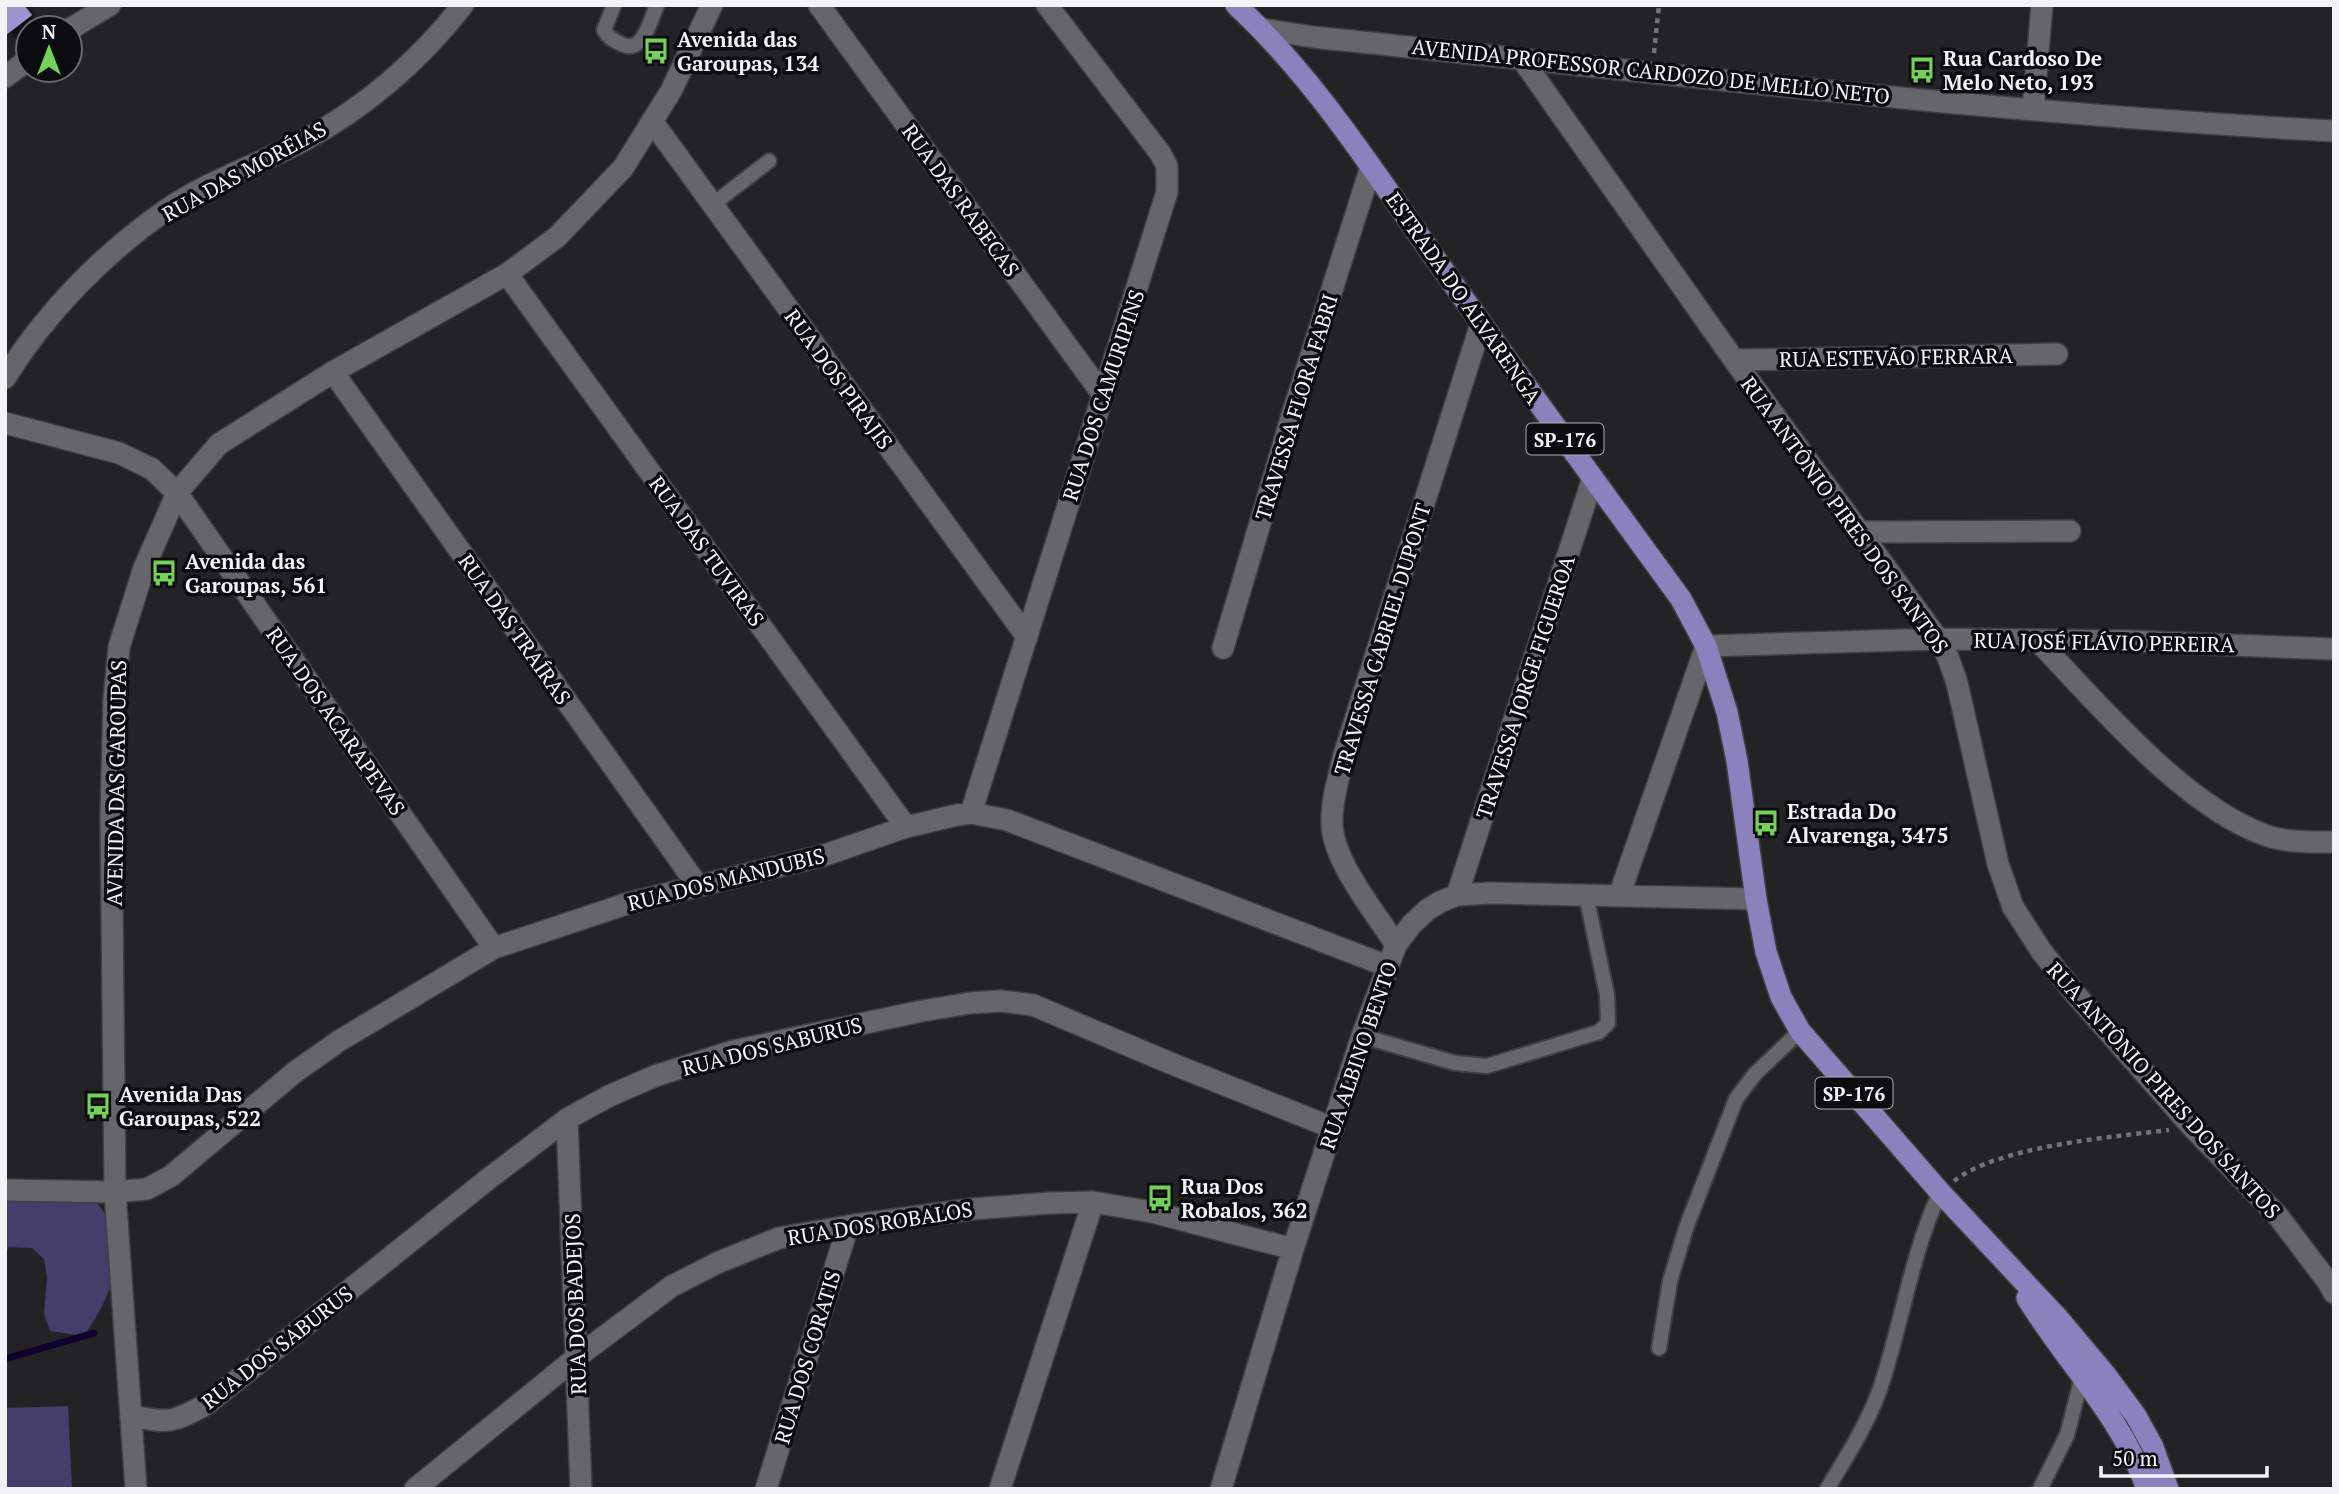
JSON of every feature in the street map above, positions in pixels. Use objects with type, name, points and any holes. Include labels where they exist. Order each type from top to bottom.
[{"type":"main road","name":"ESTRADA DO ALVARENGA","points":[[1236,5],[1262,29],[1316,94],[1681,599],[1706,646],[1727,712],[1766,952],[1781,997],[1800,1031],[1940,1192],[2059,1318],[2136,1416],[2153,1447],[2168,1489]]},
{"type":"main road","name":"ESTRADA DO ALVARENGA","points":[[2003,1257],[2058,1345],[2123,1437],[2140,1468],[2147,1489]]},
{"type":"street","points":[[84,21],[110,5]]},
{"type":"street","name":"RUA DAS MORÉIAS","points":[[5,378],[59,305],[113,253],[167,210],[223,178],[303,141],[367,101],[407,68],[443,32],[464,5]]},
{"type":"street","name":"AVENIDA DAS GAROUPAS","points":[[136,1489],[115,1192],[111,815],[114,699],[119,647],[144,568],[177,494],[219,444],[333,372],[507,274],[556,237],[623,168],[671,91],[712,5]]},
{"type":"street","name":"RUA DAS RABECAS","points":[[819,5],[1103,396]]},
{"type":"street","name":"RUA DOS CAMURIPINS","points":[[971,813],[1167,192],[1167,166],[1160,153],[1047,5]]},
{"type":"street","points":[[2033,109],[2042,5]]},
{"type":"street","name":"AVENIDA PROFESSOR CARDOZO DE MELLO NETO","points":[[1262,29],[1313,37],[1522,59],[2033,109],[2334,131]]},
{"type":"street","name":"RUA ANTÔNIO PIRES DOS SANTOS","points":[[1522,59],[1734,360],[1938,639],[1957,683],[1998,864],[2014,907],[2042,952],[2076,995],[2193,1128],[2278,1216],[2334,1293]]},
{"type":"street","name":"RUA DOS PIRAJIS","points":[[653,121],[1027,637]]},
{"type":"street","name":"TRAVESSA FLORA FABRI","points":[[1223,648],[1370,167]]},
{"type":"street","name":"RUA DAS TUVIRAS","points":[[507,274],[906,827]]},
{"type":"street","name":"TRAVESSA GABRIEL DUPONT","points":[[1395,945],[1342,862],[1334,842],[1331,822],[1333,800],[1481,324]]},
{"type":"street","name":"RUA ESTEVÃO FERRARA","points":[[1734,360],[2057,354]]},
{"type":"street","name":"RUA DAS TRAÍRAS","points":[[333,372],[698,886]]},
{"type":"street","name":"RUA DOS ACARAPEVAS","points":[[5,423],[119,453],[152,469],[177,494],[494,948]]},
{"type":"street","name":"TRAVESSA JORGE FIGUEROA","points":[[1457,895],[1593,478]]},
{"type":"street","points":[[1862,532],[2070,531]]},
{"type":"street","name":"RUA JOSÉ FLÁVIO PEREIRA","points":[[1706,646],[1938,639],[2334,649]]},
{"type":"street","points":[[2038,640],[2143,750],[2206,803],[2239,824],[2267,836],[2296,842],[2334,842]]},
{"type":"street","points":[[1619,896],[1706,646]]},
{"type":"street","name":"RUA DOS MANDUBIS","points":[[5,1190],[115,1192],[147,1189],[171,1176],[295,1072],[339,1041],[494,948],[629,903],[825,855],[906,827],[971,813],[1007,820],[1387,966]]},
{"type":"street","name":"RUA ALBINO BENTO","points":[[1221,1489],[1293,1249],[1362,1036],[1395,945],[1427,910],[1457,895],[1490,893],[1756,899]]},
{"type":"street","name":"RUA DOS SABURUS","points":[[132,1416],[176,1421],[207,1404],[567,1119],[590,1105],[655,1076],[733,1051],[970,1003],[999,1001],[1033,1005],[1333,1128]]},
{"type":"street","name":"RUA DOS BADEJOS","points":[[567,1119],[581,1489]]},
{"type":"street","points":[[1000,1489],[1093,1202]]},
{"type":"street","name":"RUA DOS ROBALOS","points":[[415,1489],[577,1357],[672,1286],[717,1263],[779,1238],[972,1209],[1093,1202],[1152,1212],[1293,1249]]},
{"type":"street","name":"RUA DOS CORATIS","points":[[766,1489],[848,1226]]},
{"type":"lane","points":[[614,5],[604,30],[609,38],[628,48],[636,47],[641,41],[657,5]]},
{"type":"lane","points":[[712,205],[769,161]]},
{"type":"lane","points":[[1362,1036],[1455,1063],[1487,1066],[1599,1032],[1608,1023],[1607,995],[1586,895]]},
{"type":"lane","points":[[1659,1348],[1670,1281],[1678,1255],[1736,1099],[1750,1079],[1800,1031]]},
{"type":"lane","points":[[1827,1489],[1865,1426],[1880,1388],[1925,1226],[1940,1192]]},
{"type":"lane","points":[[2040,1489],[2067,1435],[2082,1377]]},
{"type":"path","points":[[1652,72],[1659,5]]},
{"type":"path","points":[[1940,1192],[1961,1175],[2009,1157],[2055,1146],[2193,1128]]},
{"type":"shaded area","points":[[5,1190],[64,1193],[85,1197],[100,1206],[106,1216],[114,1240],[113,1277],[105,1301],[84,1336],[50,1331],[44,1314],[47,1277],[44,1259],[32,1248],[9,1247],[5,1252]]},
{"type":"shaded area","points":[[68,1406],[72,1489],[5,1489],[5,1408]]},
{"type":"building","points":[[5,5],[24,5],[31,14],[14,14],[14,29],[6,35]]},
{"type":"waterway","points":[[5,1359],[94,1333]]},
{"type":"place","name":"Avenida das Garoupas, 134","points":[[656,51]]},
{"type":"place","name":"Rua Cardoso De Melo Neto, 193","points":[[1922,70]]},
{"type":"place","name":"Avenida das Garoupas, 561","points":[[164,573]]},
{"type":"place","name":"Estrada Do Alvarenga, 3475","points":[[1766,823]]},
{"type":"place","name":"Avenida Das Garoupas, 522","points":[[98,1106]]},
{"type":"place","name":"Rua Dos Robalos, 362","points":[[1160,1198]]}]
